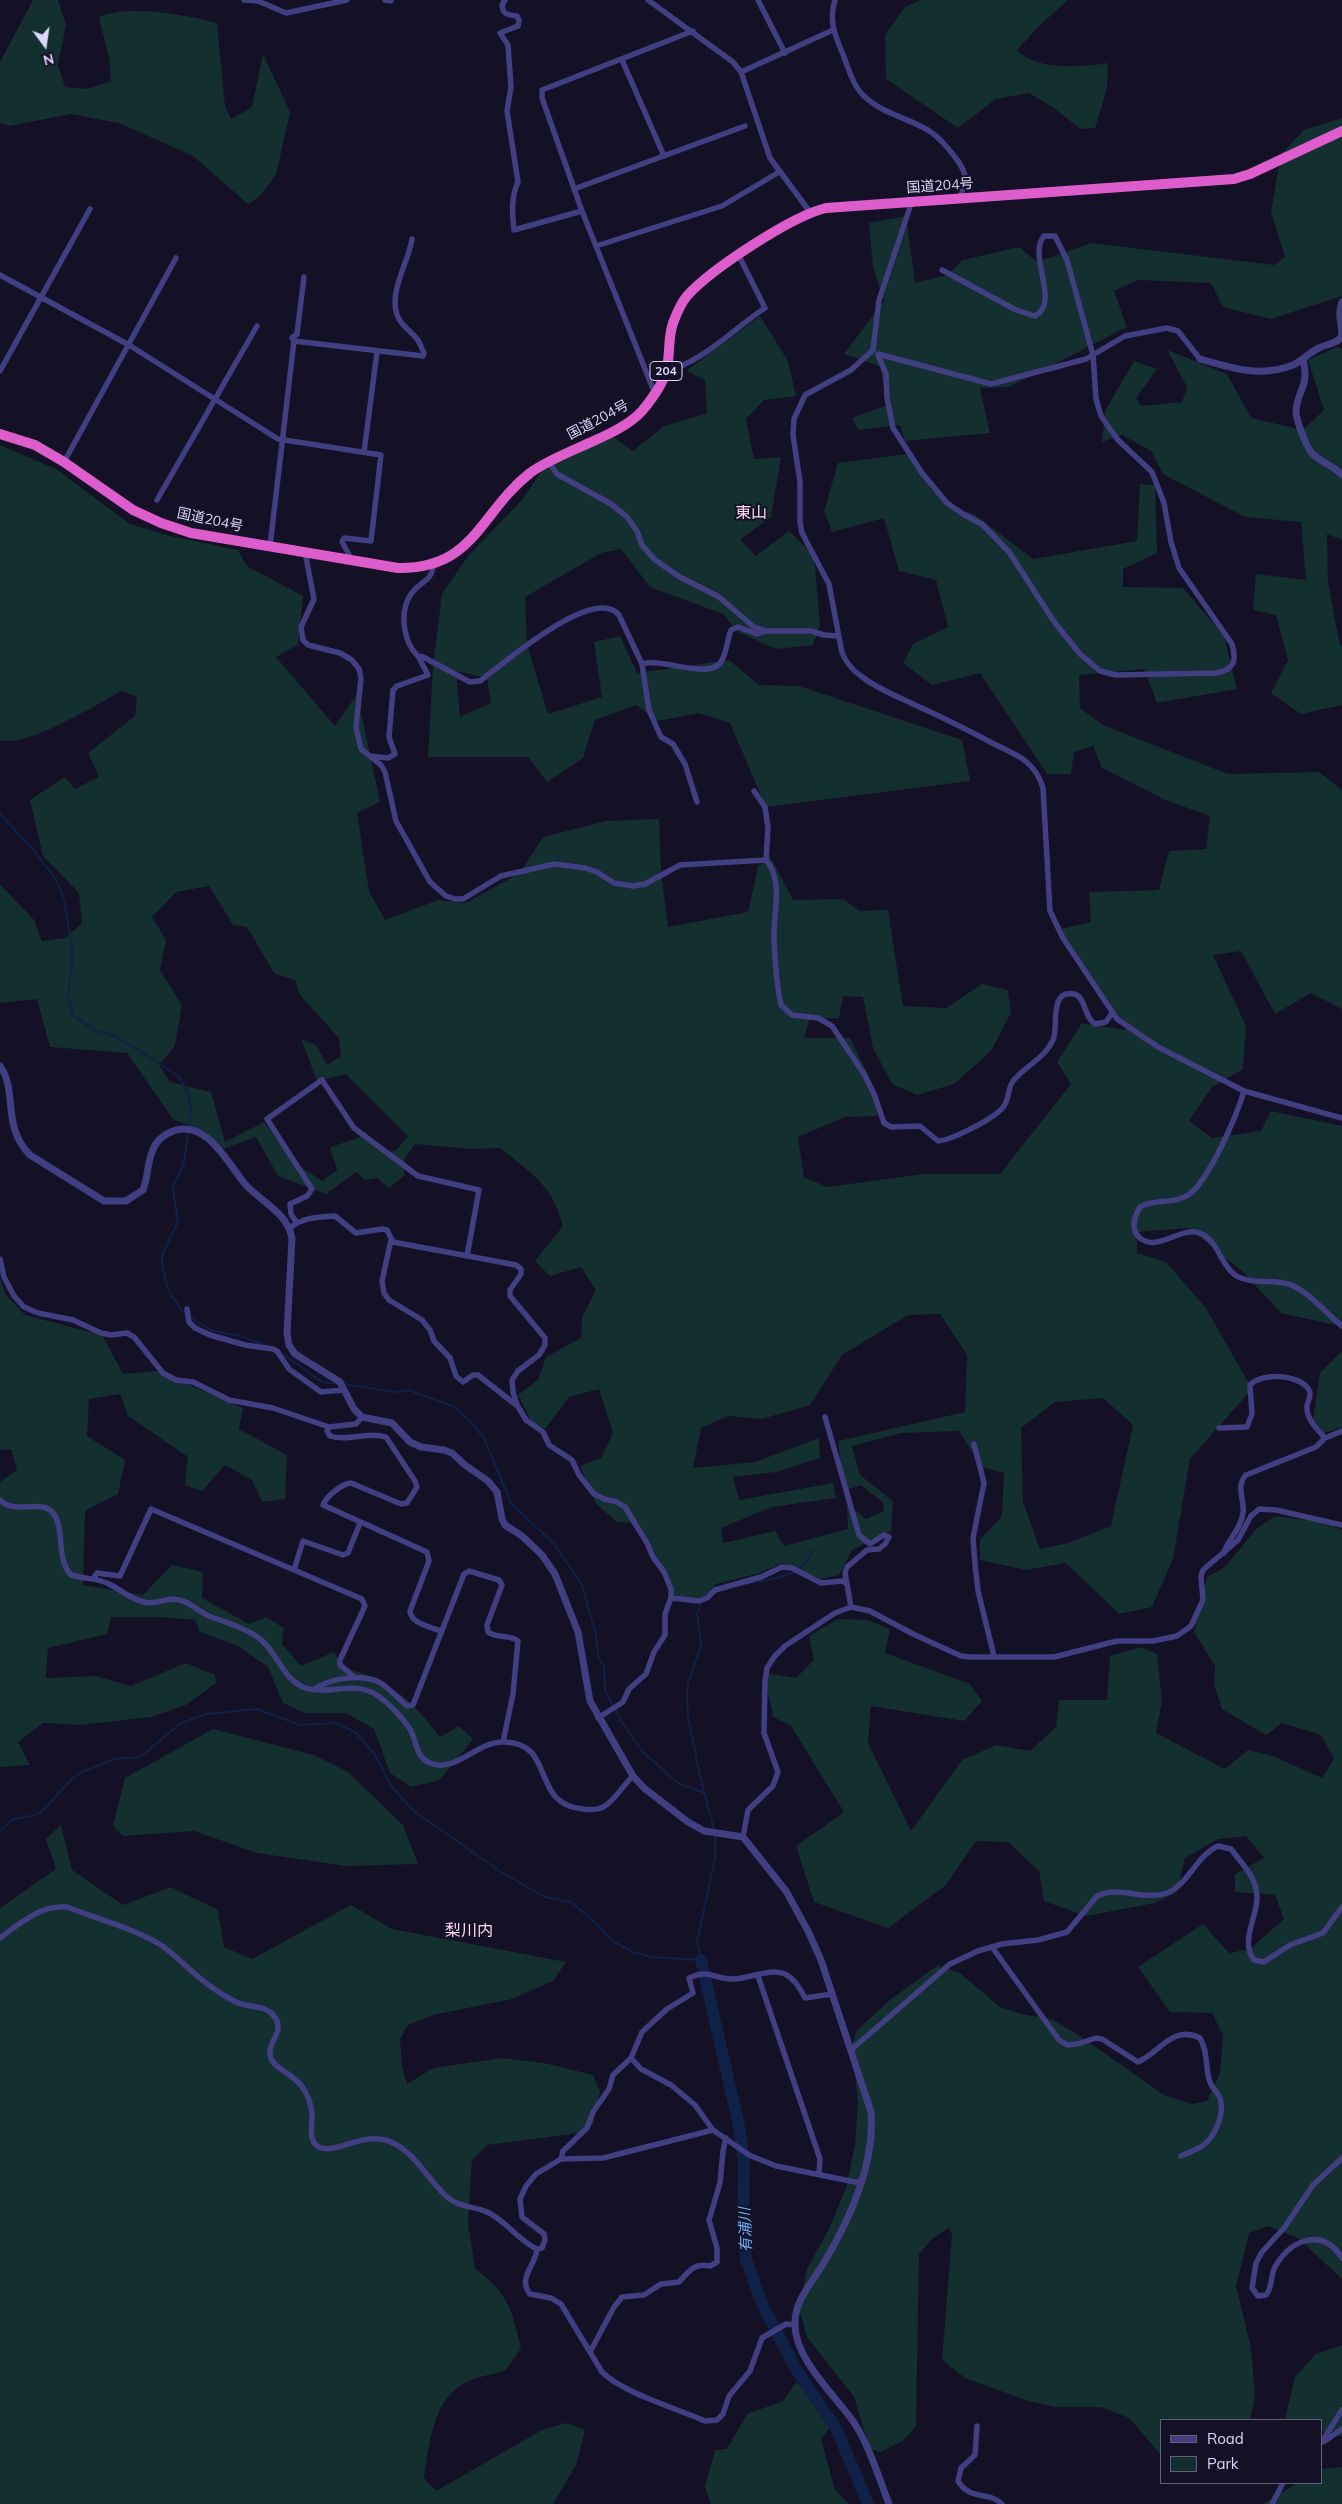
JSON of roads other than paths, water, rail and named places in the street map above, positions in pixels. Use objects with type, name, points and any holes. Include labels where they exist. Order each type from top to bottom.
[{"type":"highway","name":"国道204号","points":[[0,434],[35,445],[64,462],[133,510],[161,523],[191,532],[398,568],[416,568],[433,565],[464,547],[512,489],[530,473],[548,461],[624,425],[641,412],[655,394],[667,370],[673,324],[685,298],[706,278],[810,212],[826,208],[912,201],[1234,179],[1250,174],[1342,131]]},
{"type":"street","points":[[244,0],[258,1],[286,13],[347,0]]},
{"type":"street","points":[[385,0],[391,1]]},
{"type":"street","points":[[505,0],[502,5],[503,11],[507,15],[517,16],[519,20],[518,26],[500,33],[508,45],[511,87],[507,111],[518,182],[514,191],[512,210],[514,230],[582,211]]},
{"type":"street","points":[[648,0],[733,62],[741,72],[766,149],[780,172],[810,212]]},
{"type":"street","points":[[758,0],[785,53]]},
{"type":"street","points":[[835,0],[832,8],[833,30],[854,81],[863,96],[886,112],[931,132],[945,144],[962,166],[966,184],[960,199]]},
{"type":"street","points":[[741,72],[833,30]]},
{"type":"street","points":[[655,394],[582,211],[542,98],[542,90],[693,32]]},
{"type":"street","points":[[622,60],[664,156]]},
{"type":"street","points":[[574,189],[745,126]]},
{"type":"street","points":[[596,246],[722,206],[780,172]]},
{"type":"street","points":[[912,201],[879,300],[873,350],[852,370],[804,395],[794,419],[793,435],[800,482],[800,522],[802,533],[829,584],[846,662],[859,676],[873,685],[1023,757],[1032,765],[1039,775],[1043,788],[1050,911],[1063,938],[1106,1000],[1112,1013],[1122,1024],[1158,1047],[1244,1091],[1342,1118]]},
{"type":"street","points":[[0,371],[90,209]]},
{"type":"street","points":[[873,350],[878,355],[886,374],[887,398],[894,428],[922,473],[947,503],[962,514],[983,525],[1010,552],[1055,623],[1094,667],[1107,674],[1131,677],[1224,672],[1233,665],[1235,659],[1232,644],[1179,568],[1171,542],[1164,503],[1152,472],[1118,440],[1101,416],[1096,399],[1094,355],[1067,260],[1055,236],[1044,236],[1039,246],[1045,298],[1043,308],[1035,316],[1016,310],[942,270]]},
{"type":"street","points":[[294,341],[419,358],[424,353],[417,338],[396,313],[398,278],[410,254],[412,239]]},
{"type":"street","points":[[667,370],[674,369],[699,356],[766,308],[739,256]]},
{"type":"street","points":[[64,462],[176,258]]},
{"type":"street","points":[[0,275],[129,345],[283,440],[381,455],[371,541],[344,538],[342,542],[352,560]]},
{"type":"street","points":[[270,546],[294,341],[292,338],[297,334],[304,277]]},
{"type":"street","points":[[878,355],[991,384],[1094,355],[1125,336],[1168,328],[1178,331],[1200,358],[1248,371],[1278,370],[1303,359],[1318,348],[1339,340],[1342,335],[1339,309],[1342,302]]},
{"type":"street","points":[[157,500],[257,326]]},
{"type":"street","points":[[364,452],[377,352]]},
{"type":"street","points":[[1303,359],[1306,382],[1296,412],[1306,443],[1316,458],[1335,468],[1342,475]]},
{"type":"street","points":[[548,461],[557,474],[610,504],[627,517],[637,531],[642,545],[654,559],[678,576],[718,597],[754,627],[766,630],[811,632],[839,636]]},
{"type":"street","points":[[305,552],[314,599],[301,627],[303,640],[308,645],[340,653],[352,660],[360,669],[361,678],[356,727],[361,749],[381,765],[386,772],[392,813],[430,882],[446,896],[455,899],[469,897],[501,876],[554,864],[585,868],[597,872],[614,883],[633,886],[645,884],[680,865],[766,860]]},
{"type":"street","points":[[368,755],[388,758],[395,754],[389,737],[393,690],[397,686],[428,676],[418,656],[408,643],[404,624],[410,595],[433,573],[433,565]]},
{"type":"street","points":[[418,656],[458,673],[470,682],[476,682],[555,626],[575,616],[602,607],[615,610],[642,664],[649,710],[661,737],[673,744],[685,764],[697,802]]},
{"type":"street","points":[[642,664],[647,662],[672,663],[692,670],[710,669],[716,667],[722,660],[731,630],[738,627],[757,634],[766,630]]},
{"type":"street","points":[[754,792],[765,807],[768,828],[766,860],[774,874],[776,885],[774,937],[781,1005],[792,1016],[818,1018],[832,1026],[864,1074],[874,1094],[884,1123],[891,1127],[920,1126],[938,1141],[974,1127],[1000,1111],[1005,1105],[1014,1081],[1052,1043],[1055,1038],[1055,1012],[1059,1001],[1070,994],[1079,996],[1088,1017],[1096,1024],[1106,1022],[1112,1013]]},
{"type":"street","points":[[0,1066],[6,1079],[13,1129],[22,1147],[30,1155],[104,1201],[126,1201],[139,1193],[145,1184],[151,1153],[158,1141],[176,1130],[201,1135],[222,1151],[246,1185],[279,1213],[290,1228],[292,1238],[287,1333],[289,1345],[305,1362],[330,1375],[344,1390],[354,1409],[362,1417],[392,1423],[410,1442],[421,1447],[452,1453],[464,1465],[478,1473],[497,1492],[502,1519],[505,1525],[522,1536],[542,1556],[555,1574],[568,1602],[578,1632],[590,1701],[602,1714],[633,1776],[644,1788],[688,1822],[704,1831],[744,1837],[786,1892],[808,1931],[832,1994],[871,2112],[872,2131],[871,2148],[860,2183],[836,2242],[804,2292],[797,2308],[794,2325],[798,2343],[807,2361],[855,2425],[868,2450],[889,2504]]},
{"type":"street","points":[[296,1222],[291,1214],[290,1204],[307,1196],[312,1189],[267,1119],[322,1080],[354,1128],[418,1176],[479,1190],[467,1256]]},
{"type":"street","points":[[1244,1091],[1219,1152],[1196,1188],[1188,1196],[1176,1200],[1154,1202],[1140,1207],[1133,1222],[1135,1232],[1145,1242],[1154,1242],[1184,1232],[1201,1233],[1213,1245],[1229,1270],[1238,1276],[1250,1281],[1287,1284],[1298,1289],[1342,1326]]},
{"type":"street","points":[[290,1228],[296,1222],[313,1217],[335,1216],[356,1233],[387,1230],[391,1240],[382,1281],[384,1293],[389,1300],[422,1320],[430,1330],[434,1341],[450,1358],[456,1376],[463,1382],[473,1375],[478,1375],[517,1405]]},
{"type":"street","points":[[391,1240],[516,1265],[521,1269],[522,1274],[510,1290],[510,1296],[545,1338],[546,1345],[539,1355],[518,1371],[512,1380],[512,1392],[517,1405],[526,1420],[544,1432],[549,1445],[572,1460],[579,1475],[594,1494],[617,1502],[625,1507],[647,1543],[653,1557],[664,1572],[671,1589],[671,1598],[666,1614],[665,1635],[654,1652],[646,1674],[629,1689],[623,1702],[602,1714]]},
{"type":"street","points":[[0,1259],[4,1276],[14,1296],[24,1307],[38,1313],[73,1320],[101,1333],[111,1335],[126,1333],[134,1337],[163,1373],[176,1380],[193,1382],[216,1396],[273,1408],[329,1428],[356,1424],[362,1417]]},
{"type":"street","points":[[187,1309],[189,1322],[195,1328],[210,1335],[245,1345],[273,1348],[289,1369],[321,1392],[344,1390]]},
{"type":"street","points":[[1218,1428],[1247,1427],[1252,1414],[1250,1386],[1255,1379],[1262,1377],[1289,1377],[1308,1388],[1311,1394],[1307,1411],[1314,1426],[1324,1438]]},
{"type":"street","points":[[825,1417],[858,1535],[870,1544],[884,1535],[889,1537],[879,1549],[867,1550],[846,1567],[844,1573],[851,1607]]},
{"type":"street","points":[[329,1428],[327,1431],[330,1436],[338,1439],[379,1434],[386,1437],[415,1481],[417,1487],[407,1503],[401,1504],[351,1483],[345,1484],[324,1502],[326,1508],[427,1552],[428,1561],[410,1611],[411,1617],[441,1631]]},
{"type":"street","points":[[1224,1553],[1225,1546],[1237,1533],[1244,1512],[1240,1488],[1242,1480],[1246,1475],[1316,1446],[1324,1438],[1342,1430]]},
{"type":"street","points":[[974,1444],[984,1483],[973,1538],[975,1564],[978,1591],[994,1656]]},
{"type":"street","points":[[0,1500],[9,1506],[41,1507],[50,1511],[56,1519],[66,1570],[71,1575],[111,1585],[126,1596],[144,1602],[154,1603],[174,1599],[182,1601],[209,1616],[257,1636],[270,1648],[294,1681],[304,1688],[366,1690],[375,1694],[403,1719],[411,1731],[418,1753],[424,1760],[433,1765],[459,1761],[476,1749],[503,1742],[519,1744],[529,1749],[536,1758],[552,1795],[560,1802],[573,1808],[590,1810],[603,1808],[612,1801],[633,1776]]},
{"type":"street","points":[[92,1579],[97,1573],[120,1576],[151,1509],[365,1602],[340,1660],[340,1665],[354,1677]]},
{"type":"street","points":[[744,1837],[748,1810],[773,1786],[778,1772],[764,1733],[765,1681],[768,1668],[779,1651],[835,1613],[851,1607],[870,1611],[961,1656],[1054,1657],[1117,1641],[1153,1641],[1178,1636],[1191,1626],[1203,1600],[1201,1576],[1203,1570],[1238,1540],[1254,1512],[1259,1509],[1276,1510],[1342,1525]]},
{"type":"street","points":[[294,1570],[303,1541],[343,1555],[348,1553],[360,1524]]},
{"type":"street","points":[[671,1598],[699,1601],[723,1587],[761,1577],[773,1569],[782,1567],[792,1568],[821,1583],[842,1581],[846,1583]]},
{"type":"street","points":[[314,1689],[327,1682],[354,1677],[378,1681],[410,1707],[464,1574],[469,1571],[500,1580],[502,1585],[487,1625],[488,1632],[492,1635],[515,1638],[518,1641],[513,1694],[503,1742]]},
{"type":"street","points":[[851,2050],[906,2004],[942,1970],[978,1951],[1067,1932],[1097,1896],[1102,1893],[1165,1894],[1180,1884],[1212,1849],[1223,1846],[1232,1849],[1254,1880],[1258,1896],[1255,1916],[1251,1925],[1249,1948],[1254,1960],[1264,1962],[1290,1945],[1320,1936],[1342,1907]]},
{"type":"street","points":[[0,1938],[41,1911],[57,1906],[67,1907],[143,1936],[162,1946],[208,1984],[237,2002],[265,2009],[274,2016],[279,2026],[277,2037],[270,2050],[270,2057],[276,2066],[292,2075],[301,2084],[310,2102],[312,2142],[317,2147],[332,2150],[355,2140],[370,2138],[389,2141],[401,2147],[448,2198],[458,2204],[487,2211],[499,2218],[537,2249]]},
{"type":"street","points":[[992,1947],[1059,2040],[1067,2044],[1076,2044],[1096,2038],[1102,2039],[1138,2062],[1146,2059],[1169,2039],[1189,2035],[1200,2038],[1207,2057],[1210,2082],[1220,2097],[1221,2115],[1203,2146],[1181,2156]]},
{"type":"street","points":[[561,2159],[563,2151],[587,2128],[594,2112],[609,2089],[613,2075],[631,2058],[642,2032],[667,2010],[694,1993],[689,1978],[707,1973],[731,1979],[758,1976],[771,1972],[785,1974],[798,1986],[808,2000],[832,1994]]},
{"type":"street","points":[[758,1976],[820,2159],[819,2174]]},
{"type":"street","points":[[631,2058],[641,2069],[671,2085],[695,2105],[713,2130],[749,2155],[765,2162],[860,2183]]},
{"type":"street","points":[[537,2249],[542,2248],[545,2240],[544,2234],[522,2217],[520,2199],[526,2186],[536,2174],[561,2159],[603,2158],[713,2130]]},
{"type":"street","points":[[590,2352],[614,2307],[622,2297],[644,2295],[661,2284],[679,2282],[693,2267],[699,2264],[710,2266],[717,2262],[717,2248],[710,2220],[720,2183],[722,2151],[726,2138]]},
{"type":"street","points":[[1342,2158],[1313,2185],[1284,2228],[1262,2252],[1256,2263],[1252,2288],[1258,2296],[1266,2295],[1275,2266],[1288,2250],[1297,2243],[1310,2240],[1327,2242],[1335,2247],[1342,2258]]},
{"type":"street","points":[[537,2249],[525,2282],[526,2290],[530,2294],[551,2298],[561,2304],[602,2372],[623,2387],[710,2421],[717,2420],[722,2414],[729,2396],[750,2371],[758,2344],[772,2332],[786,2324],[794,2325]]},
{"type":"street","points":[[1322,2441],[1342,2410]]},
{"type":"street","points":[[977,2426],[975,2455],[961,2468],[958,2481],[963,2490],[998,2500],[1002,2504]]},
{"type":"street","points":[[1322,2442],[1342,2429]]},
{"type":"street","points":[[1272,2504],[1282,2484]]},
{"type":"waterway","points":[[0,814],[37,854],[56,880],[64,900],[73,952],[68,994],[73,1015],[94,1030],[115,1036],[161,1064],[180,1078],[188,1093],[191,1110],[184,1162],[173,1188],[178,1222],[162,1255],[167,1287],[181,1310],[187,1314]]},
{"type":"waterway","points":[[190,1317],[213,1331],[241,1336],[267,1346]]},
{"type":"waterway","points":[[280,1352],[322,1382],[338,1384]]},
{"type":"waterway","points":[[343,1384],[394,1392],[408,1390],[453,1406],[469,1420],[484,1438],[511,1503],[554,1544],[582,1585],[596,1635],[598,1655],[604,1667],[605,1691],[623,1724],[642,1751],[678,1783],[704,1793]]},
{"type":"waterway","points":[[798,1569],[804,1565],[814,1549]]},
{"type":"waterway","points":[[746,1584],[781,1577],[794,1572]]},
{"type":"waterway","points":[[702,1601],[697,1614],[701,1647],[688,1683],[687,1699],[688,1716],[699,1772],[714,1829]]},
{"type":"waterway","points":[[0,1831],[13,1819],[36,1815],[43,1810],[73,1778],[82,1772],[114,1759],[140,1757],[181,1723],[207,1714],[257,1709],[300,1725],[336,1723],[355,1732],[373,1752],[392,1787],[414,1811],[501,1872],[545,1897],[571,1902],[598,1925],[612,1941],[633,1952],[651,1957],[701,1960],[697,1942],[715,1858],[715,1834]]},
{"type":"waterway","name":"有浦川","points":[[701,1960],[739,2126],[744,2163],[743,2227],[746,2259],[762,2304],[796,2369],[837,2430],[868,2504]]},
{"type":"district","name":"東山","points":[[751,513]]},
{"type":"district","name":"梨川内","points":[[469,1931]]}]
